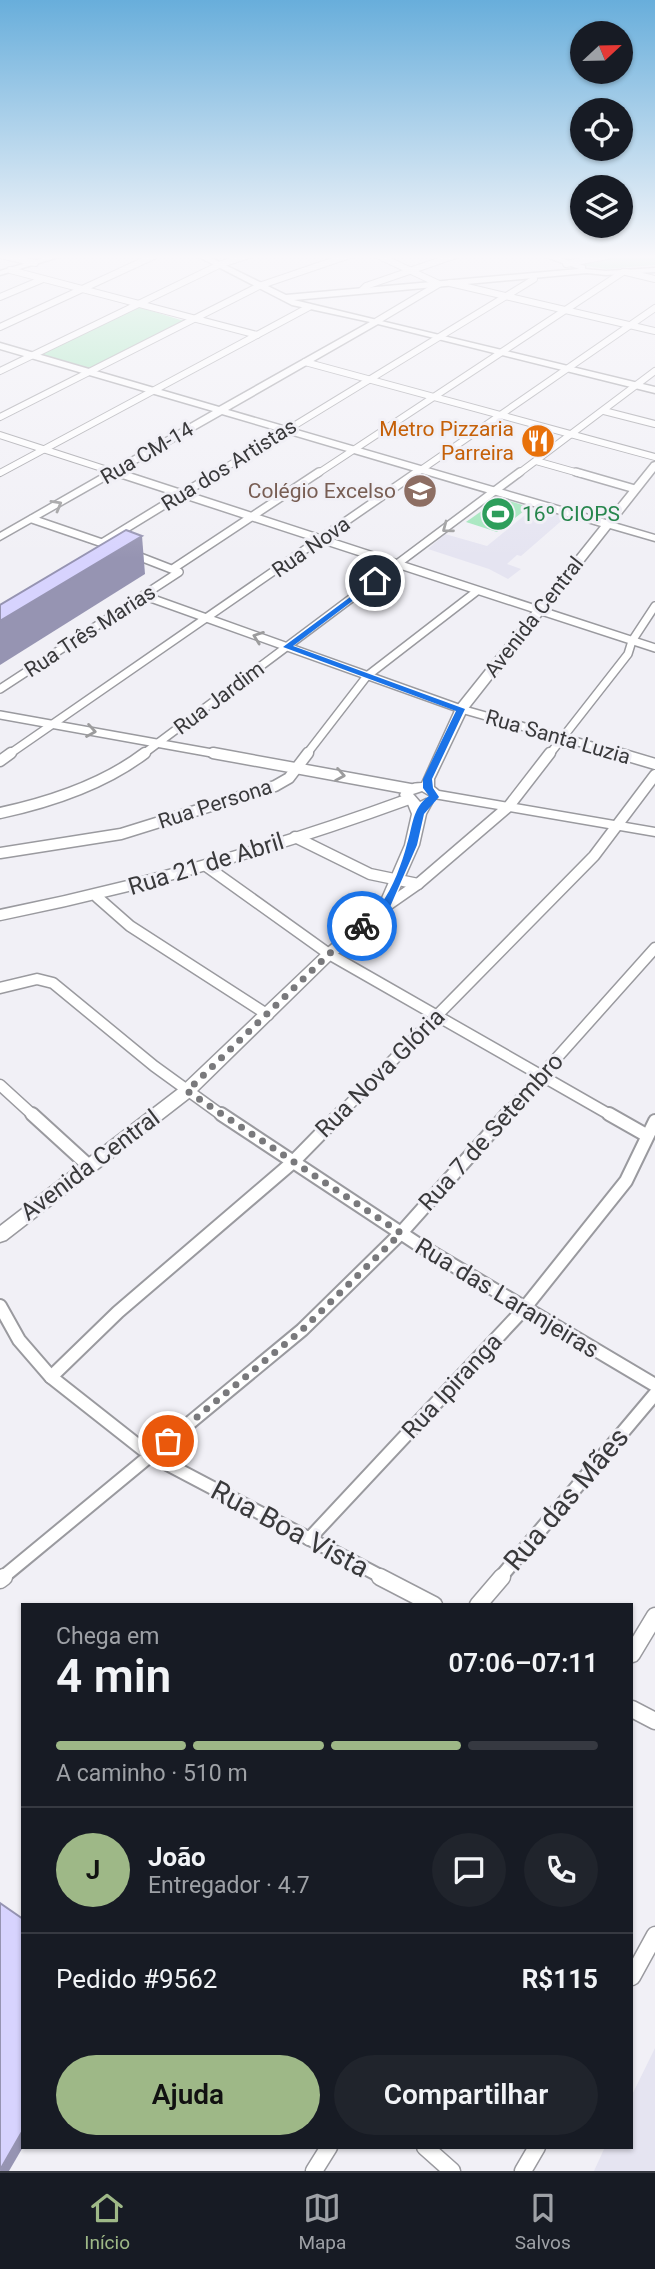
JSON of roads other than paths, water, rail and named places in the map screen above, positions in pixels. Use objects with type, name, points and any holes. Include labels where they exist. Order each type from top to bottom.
[{"type":"street","points":[[0,371],[32,355]]},
{"type":"street","points":[[34,355],[655,538]]},
{"type":"street","points":[[0,417],[121,355]]},
{"type":"street","points":[[0,473],[219,355]]},
{"type":"street","name":"Rua CM-14","points":[[0,537],[317,355]]},
{"type":"street","name":"Rua dos Artistas","points":[[102,543],[408,355]]},
{"type":"street","name":"Rua Três Marias","points":[[0,689],[145,596],[176,570],[252,517],[499,355]]},
{"type":"street","points":[[517,355],[655,390]]},
{"type":"street","name":"Rua Nova","points":[[0,761],[586,355]]},
{"type":"street","points":[[305,362],[655,457]]},
{"type":"street","name":"Rua Jardim","points":[[0,813],[82,790],[124,769],[655,371]]},
{"type":"street","points":[[604,411],[655,425]]},
{"type":"street","points":[[0,435],[655,648]]},
{"type":"street","points":[[536,461],[635,489]]},
{"type":"street","name":"Avenida Central","points":[[0,1235],[187,1091],[329,954],[385,907],[412,845],[421,795],[461,709],[655,465]]},
{"type":"street","points":[[32,519],[112,547]]},
{"type":"street","points":[[122,550],[176,570]]},
{"type":"street","name":"Rua Persona","points":[[0,853],[121,834],[275,786],[289,778],[299,767],[367,676],[477,591]]},
{"type":"street","name":"Rua Santa Luzia","points":[[145,596],[461,709],[655,764]]},
{"type":"street","points":[[385,907],[418,884],[509,806],[628,654],[632,641],[655,606]]},
{"type":"street","points":[[0,715],[299,767],[421,795],[509,806],[655,832]]},
{"type":"street","name":"Rua Nova Glória","points":[[51,1377],[118,1312],[293,1162],[594,856],[655,775]]},
{"type":"street","name":"Rua 21 de Abril","points":[[0,915],[97,897],[206,866],[421,795]]},
{"type":"street","points":[[295,837],[397,883],[418,884]]},
{"type":"street","points":[[206,866],[329,954],[646,1135]]},
{"type":"street","points":[[97,897],[130,926],[268,1015]]},
{"type":"street","name":"Rua 7 de Setembro","points":[[0,1580],[302,1330],[401,1233],[655,948]]},
{"type":"street","name":"Rua das Laranjeiras","points":[[0,988],[37,979],[53,984],[187,1091],[293,1162],[523,1311],[655,1385]]},
{"type":"street","points":[[1,1088],[89,1166]]},
{"type":"street","name":"Rua Ipiranga","points":[[309,1539],[523,1311],[625,1181],[655,1121]]},
{"type":"street","name":"Rua Boa Vista","points":[[0,1306],[19,1340],[51,1377],[150,1455],[430,1603]]},
{"type":"street","name":"Rua das Mães","points":[[480,1603],[655,1394]]},
{"type":"street","points":[[633,1652],[655,1616]]},
{"type":"street","points":[[633,1710],[655,1721]]},
{"type":"street","points":[[633,1975],[655,1935]]},
{"type":"street","points":[[314,2171],[328,2149]]},
{"type":"street","points":[[427,2149],[452,2171]]},
{"type":"street","points":[[523,2171],[536,2149]]},
{"type":"place","name":"Metro Pizzaria Parreira","points":[[538,441]]},
{"type":"place","name":"Colégio Excelso","points":[[420,491]]},
{"type":"place","name":"16º CIOPS","points":[[498,514]]}]
